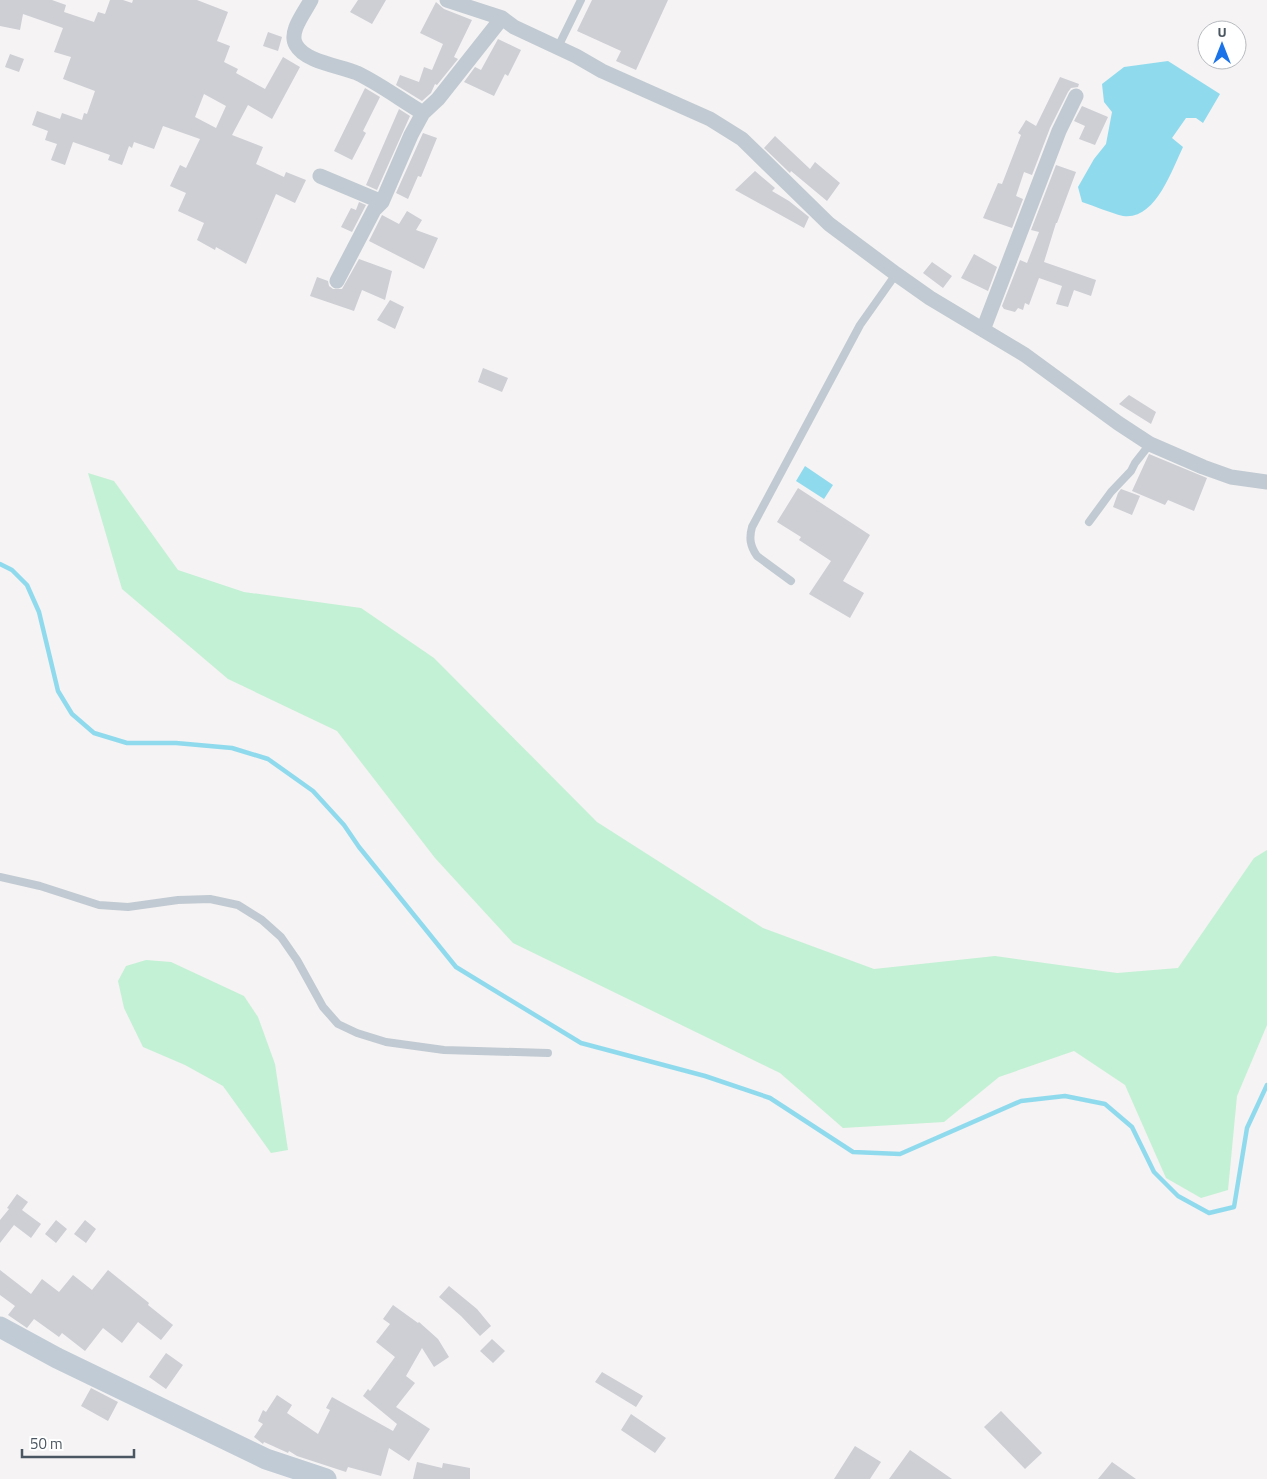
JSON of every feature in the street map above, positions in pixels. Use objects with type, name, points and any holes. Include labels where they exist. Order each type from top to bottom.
[{"type":"street","points":[[311,0],[294,32],[296,45],[300,51],[325,63],[357,73],[423,113]]},
{"type":"street","points":[[447,0],[502,18],[514,27],[602,70],[710,119],[742,139],[829,224],[896,274],[930,298],[1025,355],[1150,444],[1203,467],[1232,477],[1267,482]]},
{"type":"street","points":[[337,281],[374,210],[382,202],[411,135],[423,113],[438,99],[502,18]]},
{"type":"street","points":[[983,330],[1059,131],[1076,96]]},
{"type":"street","points":[[320,176],[382,202]]},
{"type":"street","points":[[0,1327],[57,1358],[266,1459],[326,1479]]},
{"type":"lane","points":[[558,47],[581,0]]},
{"type":"lane","points":[[791,581],[756,556],[750,539],[752,527],[860,325],[896,274]]},
{"type":"lane","points":[[1089,522],[1111,492],[1131,471],[1150,444]]},
{"type":"lane","points":[[0,877],[40,886],[99,905],[128,907],[178,900],[210,899],[238,905],[262,920],[281,937],[297,960],[323,1007],[338,1024],[357,1033],[386,1042],[444,1050],[548,1054]]},
{"type":"green space","points":[[88,473],[114,481],[178,570],[244,592],[361,608],[434,658],[597,822],[763,928],[874,969],[995,956],[1117,973],[1178,968],[1254,858],[1267,850],[1267,1025],[1237,1096],[1228,1190],[1201,1198],[1166,1178],[1125,1085],[1074,1051],[999,1077],[944,1122],[843,1128],[780,1073],[513,943],[435,858],[337,731],[228,679],[122,589]]},
{"type":"green space","points":[[146,960],[171,962],[244,996],[258,1017],[275,1064],[288,1150],[271,1153],[223,1086],[185,1065],[143,1047],[124,1008],[118,981],[126,966]]},
{"type":"water","points":[[1168,61],[1220,94],[1203,123],[1196,118],[1186,118],[1172,138],[1183,147],[1161,192],[1144,211],[1134,215],[1123,216],[1082,202],[1078,187],[1094,159],[1106,144],[1112,112],[1104,102],[1102,84],[1124,67]]},
{"type":"water","points":[[805,466],[833,485],[824,499],[796,481]]},
{"type":"building","points":[[0,0],[52,0],[66,5],[64,12],[94,22],[98,12],[105,14],[110,0],[123,0],[132,3],[133,0],[197,0],[228,12],[217,41],[230,46],[224,62],[238,69],[236,73],[265,89],[283,57],[300,67],[272,119],[248,105],[232,135],[263,147],[256,164],[284,177],[286,172],[306,180],[295,203],[276,194],[246,264],[216,247],[215,250],[197,240],[204,223],[178,211],[186,193],[170,186],[180,165],[186,168],[200,139],[163,126],[154,149],[134,142],[132,148],[129,146],[122,165],[108,160],[110,155],[73,142],[65,165],[51,160],[57,144],[45,140],[48,131],[32,125],[37,111],[60,119],[62,113],[82,120],[84,113],[87,114],[95,91],[63,79],[71,57],[54,52],[63,28],[23,14],[20,30],[0,26]],"holes":[[[204,94],[226,106],[216,128],[195,117]]]},
{"type":"building","points":[[358,0],[386,0],[372,24],[350,12]]},
{"type":"building","points":[[592,0],[668,0],[636,70],[616,61],[621,51],[577,31]]},
{"type":"building","points":[[436,2],[444,9],[472,20],[454,57],[458,59],[437,85],[435,84],[431,93],[422,101],[396,85],[400,75],[419,82],[424,67],[432,70],[443,44],[420,33]]},
{"type":"building","points":[[268,32],[282,37],[278,51],[263,46]]},
{"type":"building","points":[[498,39],[521,50],[508,76],[505,74],[494,96],[464,82],[475,67],[481,70]]},
{"type":"building","points":[[10,54],[24,59],[19,72],[5,67]]},
{"type":"building","points":[[1060,77],[1079,84],[1078,87],[1071,88],[1068,92],[1050,128],[1032,175],[1024,172],[1016,196],[1023,199],[1012,228],[983,218],[998,183],[1002,184],[1021,135],[1018,133],[1026,120],[1036,126]]},
{"type":"building","points":[[365,88],[380,97],[363,131],[366,133],[352,160],[334,151]]},
{"type":"building","points":[[1082,106],[1108,117],[1095,145],[1079,139],[1085,126],[1074,121]]},
{"type":"building","points":[[399,109],[410,116],[377,190],[366,185]]},
{"type":"building","points":[[423,133],[437,138],[421,177],[418,176],[408,199],[396,193]]},
{"type":"building","points":[[775,136],[810,169],[815,162],[840,183],[827,201],[791,171],[790,173],[764,148]]},
{"type":"building","points":[[1056,165],[1076,172],[1056,223],[1044,262],[1096,280],[1091,296],[1074,290],[1068,307],[1056,304],[1062,286],[1039,278],[1029,305],[1025,303],[1023,310],[1018,308],[1015,312],[1004,309],[1002,306],[1020,260],[1027,263],[1039,232],[1031,230]]},
{"type":"building","points":[[755,171],[775,188],[772,191],[789,201],[809,217],[804,228],[735,190]]},
{"type":"building","points":[[359,202],[366,205],[352,232],[341,227],[351,208],[356,210]]},
{"type":"building","points":[[407,211],[422,220],[416,230],[438,238],[424,269],[369,241],[382,215],[399,224]]},
{"type":"building","points":[[974,254],[997,267],[988,291],[961,278]]},
{"type":"building","points":[[359,259],[392,271],[385,300],[362,290],[354,311],[310,296],[317,277],[328,281],[329,286],[333,289],[342,289]]},
{"type":"building","points":[[932,262],[952,276],[943,288],[923,273]]},
{"type":"building","points":[[390,300],[404,307],[395,329],[377,320]]},
{"type":"building","points":[[483,368],[508,378],[502,392],[478,382]]},
{"type":"building","points":[[1129,395],[1156,412],[1151,424],[1119,404]]},
{"type":"building","points":[[1149,454],[1207,478],[1194,511],[1168,500],[1165,505],[1132,491]]},
{"type":"building","points":[[798,488],[870,535],[843,581],[864,593],[850,618],[809,594],[831,561],[799,540],[801,537],[777,522]]},
{"type":"building","points":[[1121,489],[1140,496],[1132,515],[1113,507]]},
{"type":"building","points":[[17,1194],[28,1202],[22,1210],[41,1224],[31,1238],[14,1225],[0,1243],[0,1220],[9,1209],[7,1208]]},
{"type":"building","points":[[56,1220],[67,1229],[56,1243],[45,1234]]},
{"type":"building","points":[[85,1220],[96,1229],[86,1243],[74,1234]]},
{"type":"building","points":[[0,1270],[31,1294],[42,1279],[59,1292],[73,1275],[92,1290],[108,1270],[173,1325],[161,1340],[138,1322],[122,1343],[103,1328],[85,1351],[62,1333],[59,1337],[34,1319],[27,1328],[8,1315],[15,1306],[0,1295]]},
{"type":"building","points":[[449,1286],[477,1309],[491,1326],[480,1336],[439,1297]]},
{"type":"building","points":[[393,1305],[419,1322],[438,1339],[449,1357],[434,1367],[422,1348],[406,1376],[415,1383],[396,1407],[430,1429],[409,1461],[389,1448],[381,1476],[348,1467],[346,1472],[297,1456],[289,1451],[288,1453],[264,1442],[263,1444],[254,1437],[263,1424],[258,1421],[263,1410],[266,1412],[277,1395],[292,1405],[287,1413],[318,1434],[330,1410],[326,1408],[332,1397],[393,1431],[397,1424],[363,1396],[368,1389],[370,1391],[395,1357],[376,1342],[390,1324],[383,1319]]},
{"type":"building","points":[[492,1339],[505,1351],[493,1363],[480,1351]]},
{"type":"building","points":[[166,1353],[183,1365],[166,1389],[149,1377]]},
{"type":"building","points":[[602,1372],[643,1396],[636,1407],[595,1382]]},
{"type":"building","points":[[91,1388],[118,1402],[108,1421],[81,1406]]},
{"type":"building","points":[[1001,1411],[1042,1453],[1025,1469],[984,1427]]},
{"type":"building","points":[[631,1414],[666,1438],[655,1453],[621,1430]]},
{"type":"building","points":[[855,1446],[881,1462],[870,1479],[834,1479]]},
{"type":"building","points":[[910,1450],[952,1479],[889,1479]]},
{"type":"building","points":[[417,1462],[442,1468],[443,1463],[470,1468],[470,1479],[413,1479]]},
{"type":"building","points":[[1112,1462],[1136,1479],[1098,1479]]},
{"type":"waterway","points":[[0,564],[12,570],[27,585],[39,612],[58,691],[72,714],[94,733],[127,743],[176,743],[232,748],[268,759],[313,791],[344,825],[359,847],[456,967],[581,1043],[705,1076],[770,1098],[853,1152],[900,1154],[1021,1101],[1065,1096],[1105,1104],[1132,1127],[1154,1172],[1178,1196],[1209,1213],[1234,1207],[1247,1128],[1267,1085]]}]
